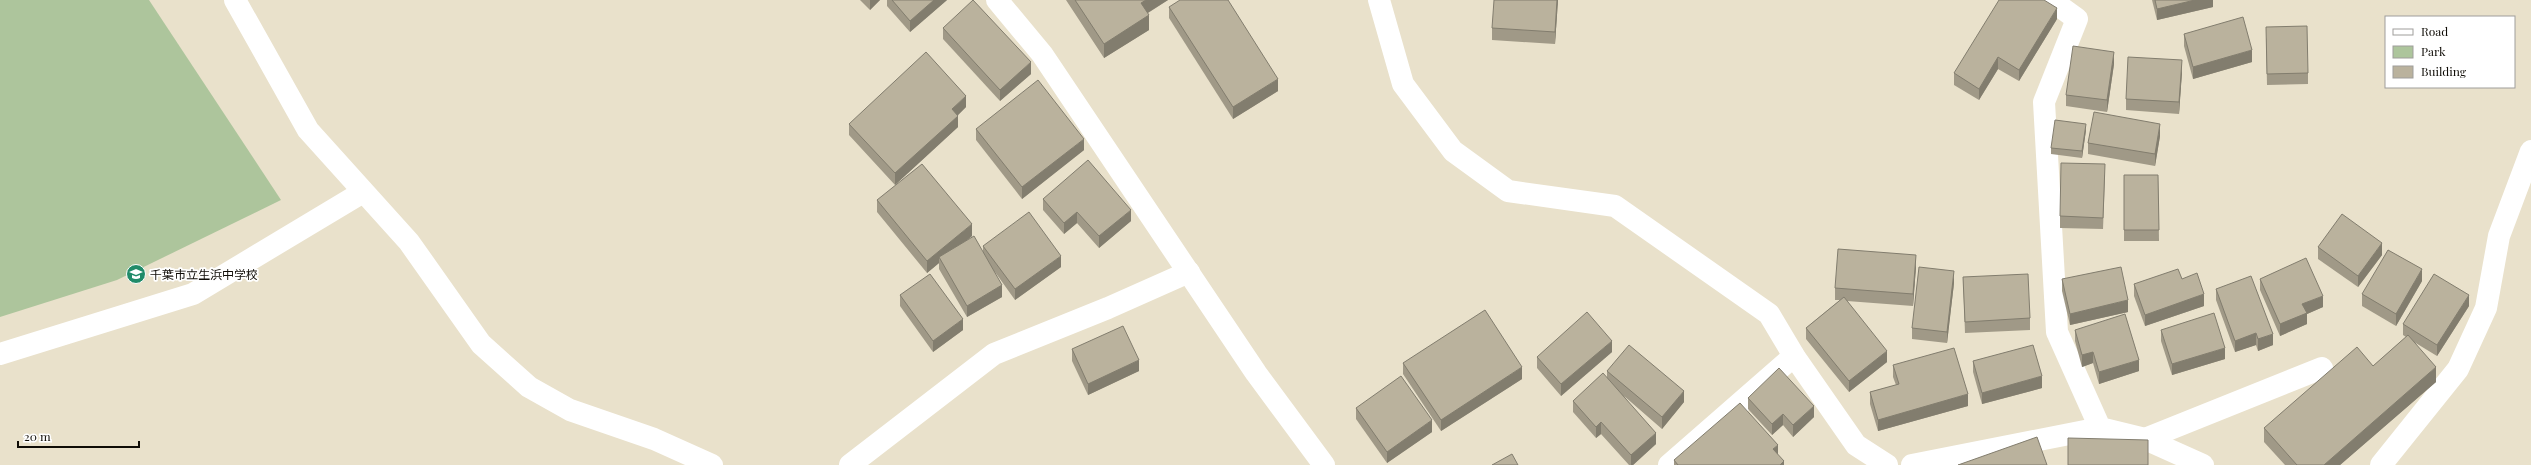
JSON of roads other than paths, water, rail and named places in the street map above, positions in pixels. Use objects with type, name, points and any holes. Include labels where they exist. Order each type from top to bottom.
[{"type":"street","points":[[235,0],[308,130],[409,242],[481,344],[529,387],[570,410],[654,439],[712,465]]},
{"type":"street","points":[[997,0],[1042,54],[1256,374],[1324,465]]},
{"type":"street","points":[[1379,0],[1403,84],[1453,151],[1508,191],[1615,206],[1769,314],[1794,356],[1856,445],[1887,465]]},
{"type":"street","points":[[2051,0],[2077,9],[2044,102],[2056,324],[2057,332],[2100,428]]},
{"type":"street","points":[[2381,465],[2458,369],[2486,308],[2499,236],[2531,151]]},
{"type":"street","points":[[0,354],[193,294],[363,192]]},
{"type":"street","points":[[850,465],[994,354],[1108,308],[1189,272]]},
{"type":"street","points":[[1669,465],[1794,356]]},
{"type":"street","points":[[2145,439],[2322,368]]},
{"type":"street","points":[[1912,465],[2100,428],[2145,439],[2203,465]]},
{"type":"place","name":"千葉市立生浜中学校","points":[[136,274]]}]
